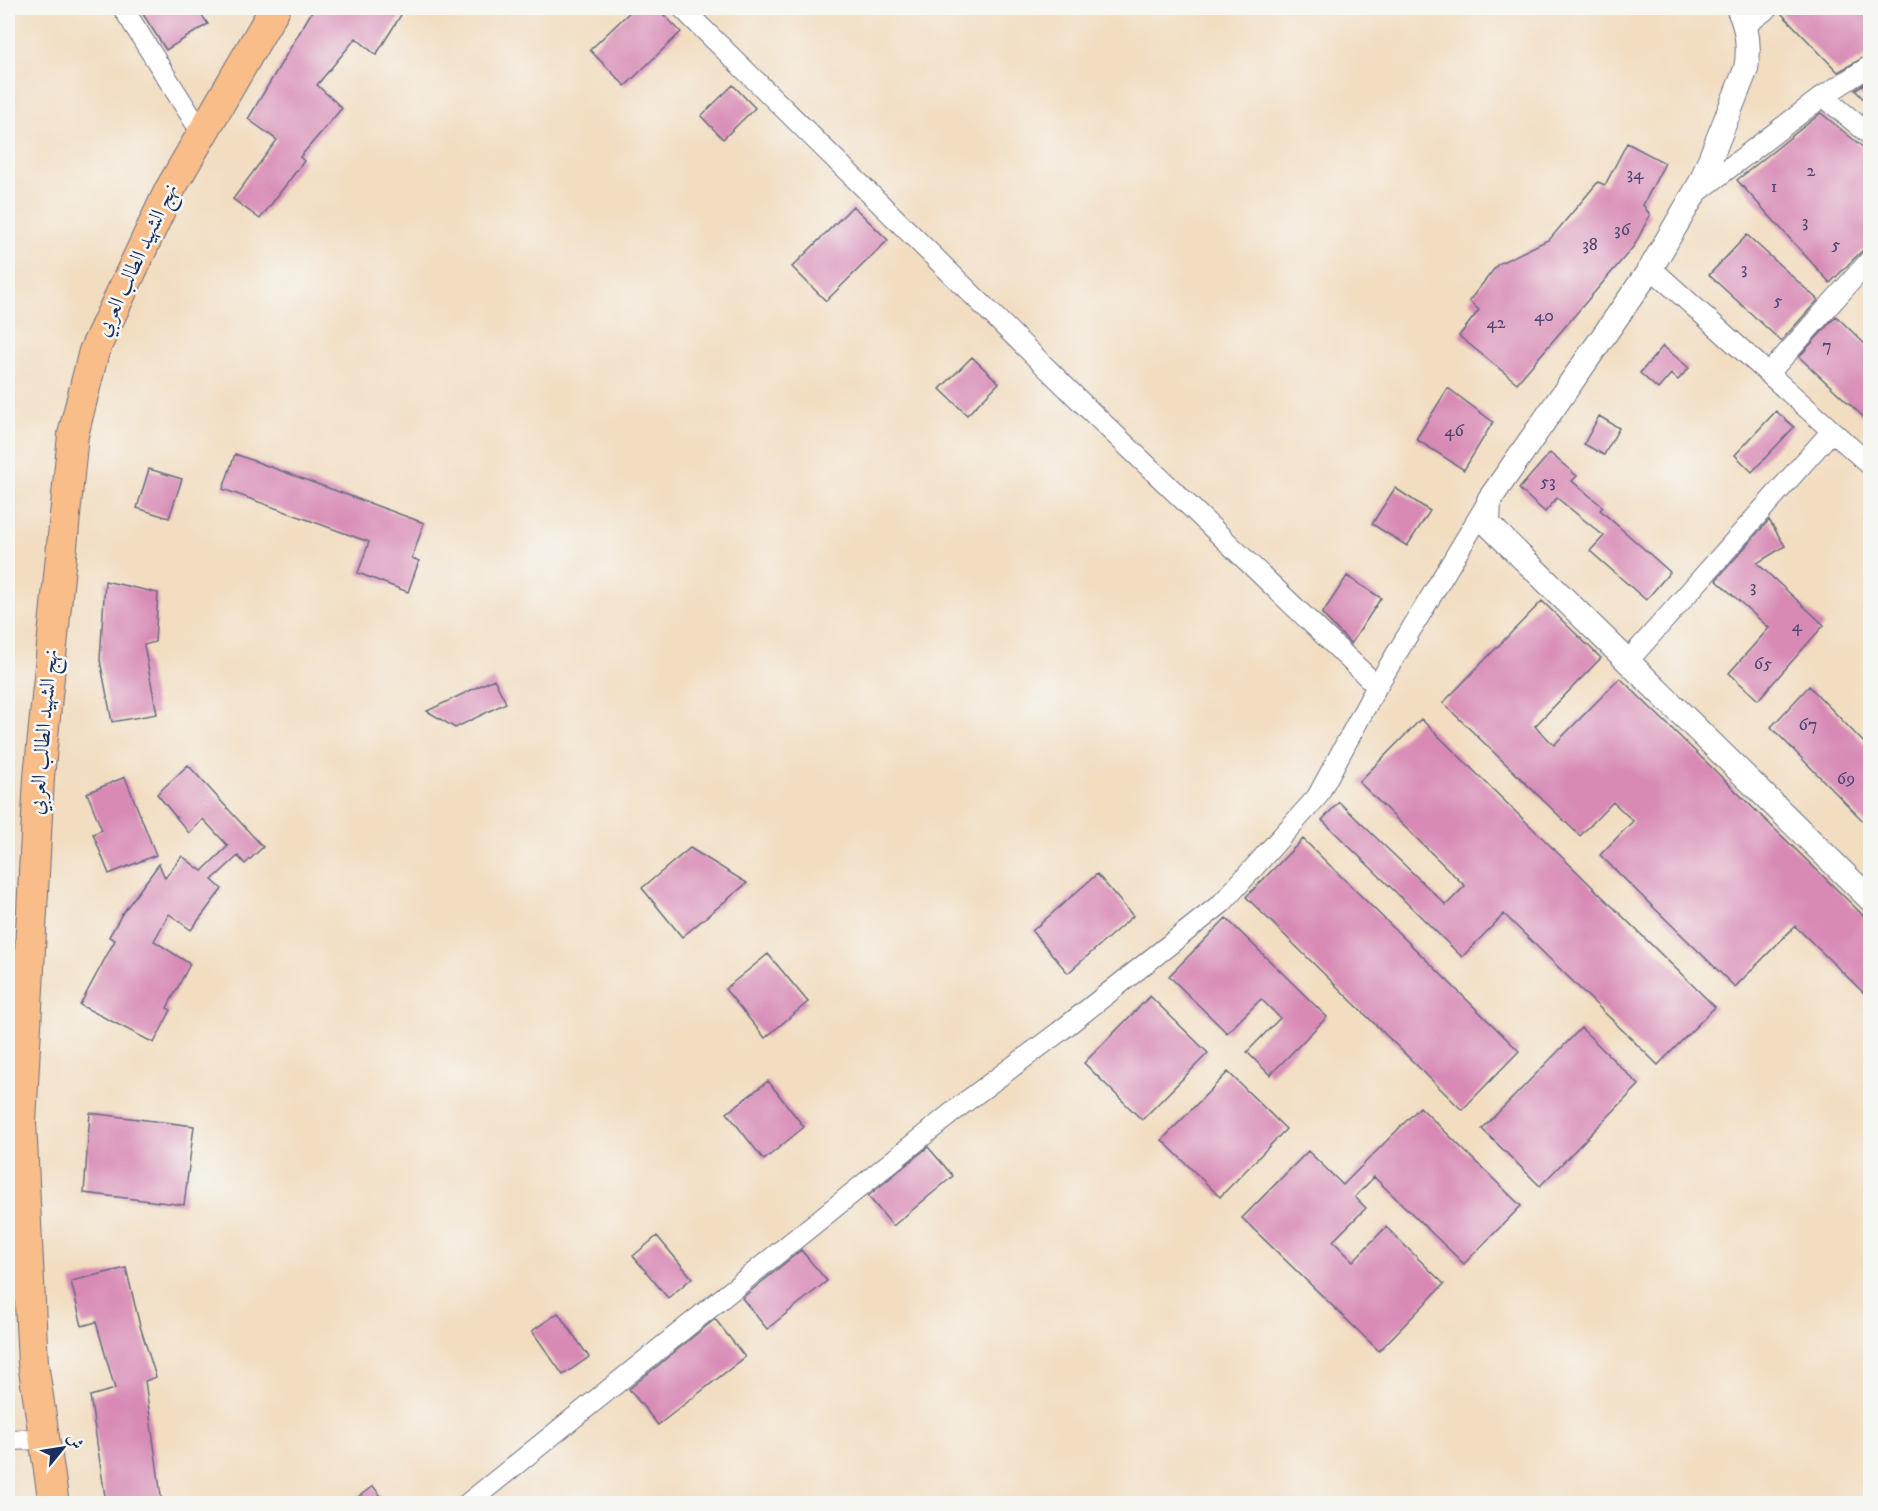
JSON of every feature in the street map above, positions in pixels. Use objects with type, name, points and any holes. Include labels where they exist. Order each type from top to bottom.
[{"type":"main road","name":"نهج الشهيد الطالب العربي","points":[[54,1503],[33,1363],[21,1122],[39,777],[73,435],[94,351],[169,191],[201,132],[275,8]]},
{"type":"street","points":[[123,8],[201,132]]},
{"type":"street","points":[[682,8],[1078,399],[1377,686]]},
{"type":"street","points":[[467,1503],[955,1110],[1059,1032],[1222,903],[1317,797],[1377,686],[1489,500],[1651,268],[1694,195],[1746,69],[1749,51],[1742,16],[1768,8]]},
{"type":"street","points":[[1694,195],[1823,96],[1870,66]]},
{"type":"street","points":[[1823,96],[1870,135]]},
{"type":"street","points":[[1770,372],[1870,260]]},
{"type":"street","points":[[1651,268],[1770,372],[1831,432],[1870,465]]},
{"type":"street","points":[[1628,661],[1831,432]]},
{"type":"street","points":[[1489,500],[1488,524],[1870,899]]},
{"type":"street","points":[[8,1440],[44,1439]]},
{"type":"building","points":[[139,8],[197,8],[208,24],[166,50]]},
{"type":"building","points":[[314,8],[392,8],[401,15],[376,55],[356,38],[317,85],[342,108],[300,157],[304,161],[260,219],[233,199],[277,140],[248,119]]},
{"type":"building","points":[[634,8],[657,8],[681,32],[625,86],[590,50]]},
{"type":"building","points":[[1780,8],[1870,8],[1870,54],[1838,72],[1779,11]]},
{"type":"building","points":[[1870,80],[1870,106],[1855,90]]},
{"type":"building","points":[[733,85],[755,108],[723,139],[701,116]]},
{"type":"building","points":[[1821,113],[1870,153],[1870,248],[1861,252],[1830,283],[1737,180]]},
{"type":"building","points":[[1627,143],[1665,163],[1643,205],[1650,215],[1634,246],[1517,383],[1459,336],[1479,310],[1469,301],[1498,264],[1550,239],[1598,182],[1605,185]]},
{"type":"building","points":[[853,206],[888,240],[826,301],[792,267]]},
{"type":"building","points":[[1747,235],[1818,300],[1781,341],[1709,275]]},
{"type":"building","points":[[1836,316],[1870,349],[1870,423],[1799,357]]},
{"type":"building","points":[[1663,346],[1689,368],[1678,380],[1671,374],[1658,389],[1640,373]]},
{"type":"building","points":[[972,357],[999,383],[967,415],[940,389]]},
{"type":"building","points":[[1448,388],[1493,422],[1464,470],[1416,439]]},
{"type":"building","points":[[1776,411],[1794,427],[1752,472],[1735,455]]},
{"type":"building","points":[[1599,416],[1619,428],[1604,455],[1584,444]]},
{"type":"building","points":[[1550,453],[1577,476],[1572,481],[1603,507],[1600,510],[1670,572],[1646,600],[1590,551],[1604,536],[1557,498],[1545,512],[1519,489]]},
{"type":"building","points":[[235,454],[424,523],[412,558],[419,561],[408,592],[358,573],[369,542],[223,489]]},
{"type":"building","points":[[149,469],[182,479],[169,518],[137,508]]},
{"type":"building","points":[[1395,488],[1430,511],[1407,546],[1372,524]]},
{"type":"building","points":[[1769,520],[1785,546],[1757,563],[1824,625],[1758,700],[1729,673],[1769,628],[1716,580]]},
{"type":"building","points":[[1347,576],[1381,598],[1351,644],[1322,614]]},
{"type":"building","points":[[105,581],[158,593],[155,642],[144,645],[157,714],[112,722],[100,660]]},
{"type":"building","points":[[1542,601],[1601,658],[1535,726],[1554,745],[1620,678],[1870,922],[1870,999],[1795,926],[1735,987],[1600,855],[1633,821],[1613,802],[1580,836],[1443,703]]},
{"type":"building","points":[[494,679],[506,703],[455,728],[427,711]]},
{"type":"building","points":[[1809,686],[1870,749],[1870,828],[1771,727]]},
{"type":"building","points":[[1421,719],[1715,1007],[1658,1065],[1504,914],[1462,957],[1322,820],[1339,802],[1446,905],[1465,886],[1359,782]]},
{"type":"building","points":[[188,765],[263,847],[245,864],[238,856],[212,880],[222,889],[191,930],[169,914],[154,941],[190,964],[167,1008],[171,1010],[154,1043],[80,1005],[115,940],[109,937],[122,914],[159,864],[165,878],[182,856],[202,871],[228,846],[203,819],[189,833],[157,794]]},
{"type":"building","points":[[125,777],[156,855],[109,874],[93,834],[102,830],[87,793]]},
{"type":"building","points":[[1303,839],[1519,1051],[1462,1110],[1246,897]]},
{"type":"building","points":[[690,848],[747,883],[682,937],[642,888]]},
{"type":"building","points":[[1097,874],[1133,916],[1068,973],[1032,931]]},
{"type":"building","points":[[1226,918],[1327,1017],[1270,1075],[1247,1052],[1280,1018],[1261,999],[1227,1033],[1169,976]]},
{"type":"building","points":[[768,954],[808,1002],[765,1038],[725,989]]},
{"type":"building","points":[[1150,996],[1208,1053],[1142,1120],[1084,1063]]},
{"type":"building","points":[[1581,1028],[1639,1085],[1540,1186],[1482,1129]]},
{"type":"building","points":[[1228,1072],[1286,1129],[1220,1197],[1162,1140]]},
{"type":"building","points":[[768,1081],[804,1127],[764,1160],[727,1113]]},
{"type":"building","points":[[1420,1107],[1521,1206],[1464,1264],[1374,1177],[1355,1197],[1366,1208],[1333,1241],[1353,1261],[1386,1227],[1444,1284],[1379,1351],[1242,1218],[1308,1151],[1343,1185]]},
{"type":"building","points":[[90,1113],[194,1126],[184,1205],[84,1193]]},
{"type":"building","points":[[928,1147],[953,1176],[893,1226],[868,1196]]},
{"type":"building","points":[[657,1236],[692,1278],[668,1298],[633,1256]]},
{"type":"building","points":[[801,1250],[827,1281],[767,1329],[742,1298]]},
{"type":"building","points":[[126,1268],[140,1326],[156,1377],[145,1381],[162,1503],[106,1503],[90,1396],[115,1389],[96,1322],[82,1326],[71,1281]]},
{"type":"building","points":[[558,1313],[589,1357],[563,1375],[532,1331]]},
{"type":"building","points":[[715,1319],[745,1357],[658,1425],[629,1389]]},
{"type":"building","points":[[373,1486],[386,1503],[350,1503]]}]
